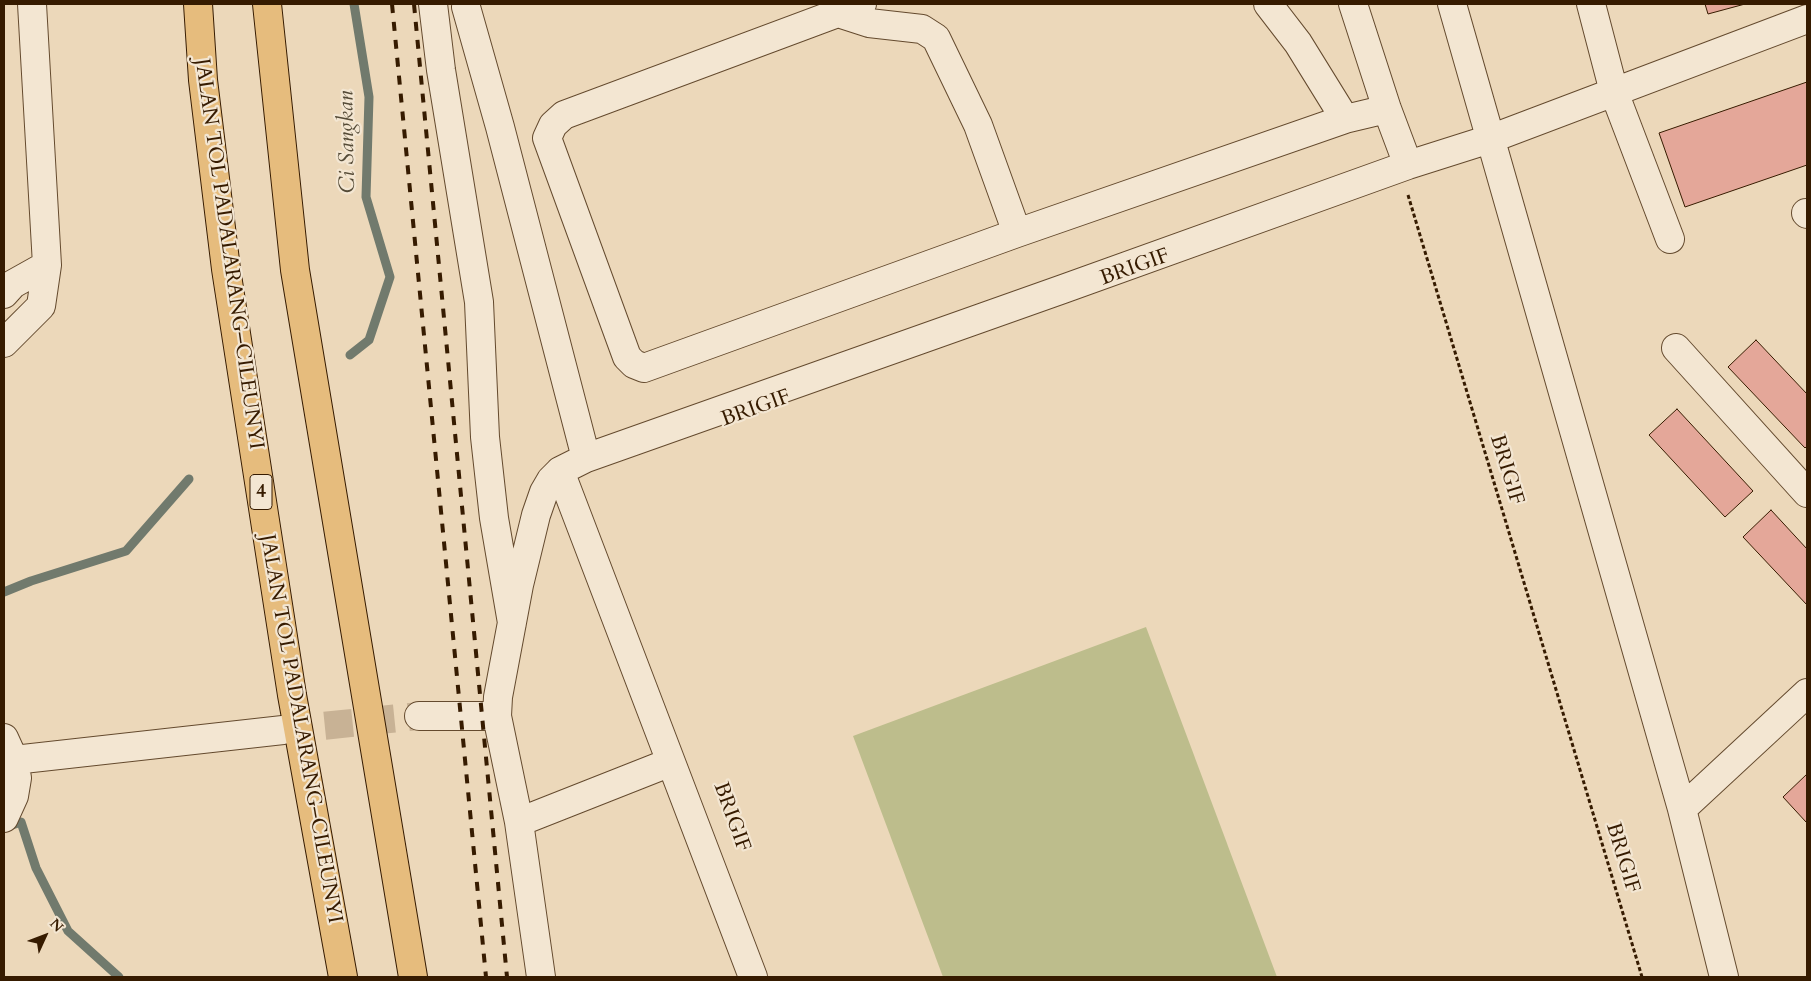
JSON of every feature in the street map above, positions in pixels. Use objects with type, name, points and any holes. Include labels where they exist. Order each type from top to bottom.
[{"type":"highway","name":"JALAN TOL PADALARANG–CILEUNYI","points":[[198,4],[203,80],[226,269],[292,696],[343,977]]},
{"type":"highway","points":[[267,4],[295,270],[413,977]]},
{"type":"street","points":[[4,343],[41,306],[47,265],[32,4]]},
{"type":"street","points":[[433,4],[441,70],[479,302],[486,446],[494,518],[512,623]]},
{"type":"street","points":[[1268,4],[1298,43],[1345,119]]},
{"type":"street","points":[[1353,4],[1387,109],[1408,165]]},
{"type":"street","points":[[1452,4],[1682,809],[1724,977]]},
{"type":"street","points":[[1591,4],[1614,92],[1670,240]]},
{"type":"street","points":[[466,7],[500,127],[586,458]]},
{"type":"street","points":[[1017,233],[978,125],[936,38],[922,29],[869,23],[850,8],[564,115],[553,125],[547,138],[627,357],[634,364],[644,368],[1017,233],[1345,119],[1387,109]]},
{"type":"street","points":[[540,977],[519,822],[497,716],[498,697],[512,623],[536,515],[544,492],[551,480],[560,471],[586,458],[1408,165],[1490,139],[1807,19]]},
{"type":"street","points":[[4,294],[13,284],[47,265]]},
{"type":"street","points":[[1676,348],[1807,492]]},
{"type":"street","points":[[560,471],[753,977]]},
{"type":"street","points":[[1682,809],[1807,693]]},
{"type":"street","points":[[419,716],[497,716]]},
{"type":"street","points":[[4,818],[14,796],[17,778],[9,749],[283,730]]},
{"type":"street","points":[[519,822],[671,762]]},
{"type":"path","name":"BRIGIF","points":[[1407,193],[1642,977]]},
{"type":"green space","points":[[1146,627],[1277,977],[943,977],[853,736]]},
{"type":"building","points":[[1705,4],[1745,4],[1708,14]]},
{"type":"building","points":[[1807,82],[1807,165],[1685,207],[1659,133]]},
{"type":"building","points":[[1756,340],[1807,394],[1807,446],[1805,448],[1728,367]]},
{"type":"building","points":[[1677,409],[1753,491],[1725,517],[1649,435]]},
{"type":"building","points":[[1771,510],[1807,549],[1807,605],[1743,537]]},
{"type":"building","points":[[1807,774],[1807,821],[1806,822],[1783,797]]},
{"type":"waterway","name":"Ci Sangkan","points":[[350,355],[369,340],[390,277],[366,197],[369,97],[354,4]]},
{"type":"waterway","name":"Ci Sangkan","points":[[4,592],[31,581],[126,551],[189,479]]},
{"type":"waterway","name":"Ci Sangkan","points":[[6,827],[21,822],[36,868],[68,931],[119,977]]},
{"type":"tunnel","points":[[283,730],[419,716]]},
{"type":"railway","points":[[392,4],[486,977]]},
{"type":"railway","points":[[414,4],[507,977]]}]
